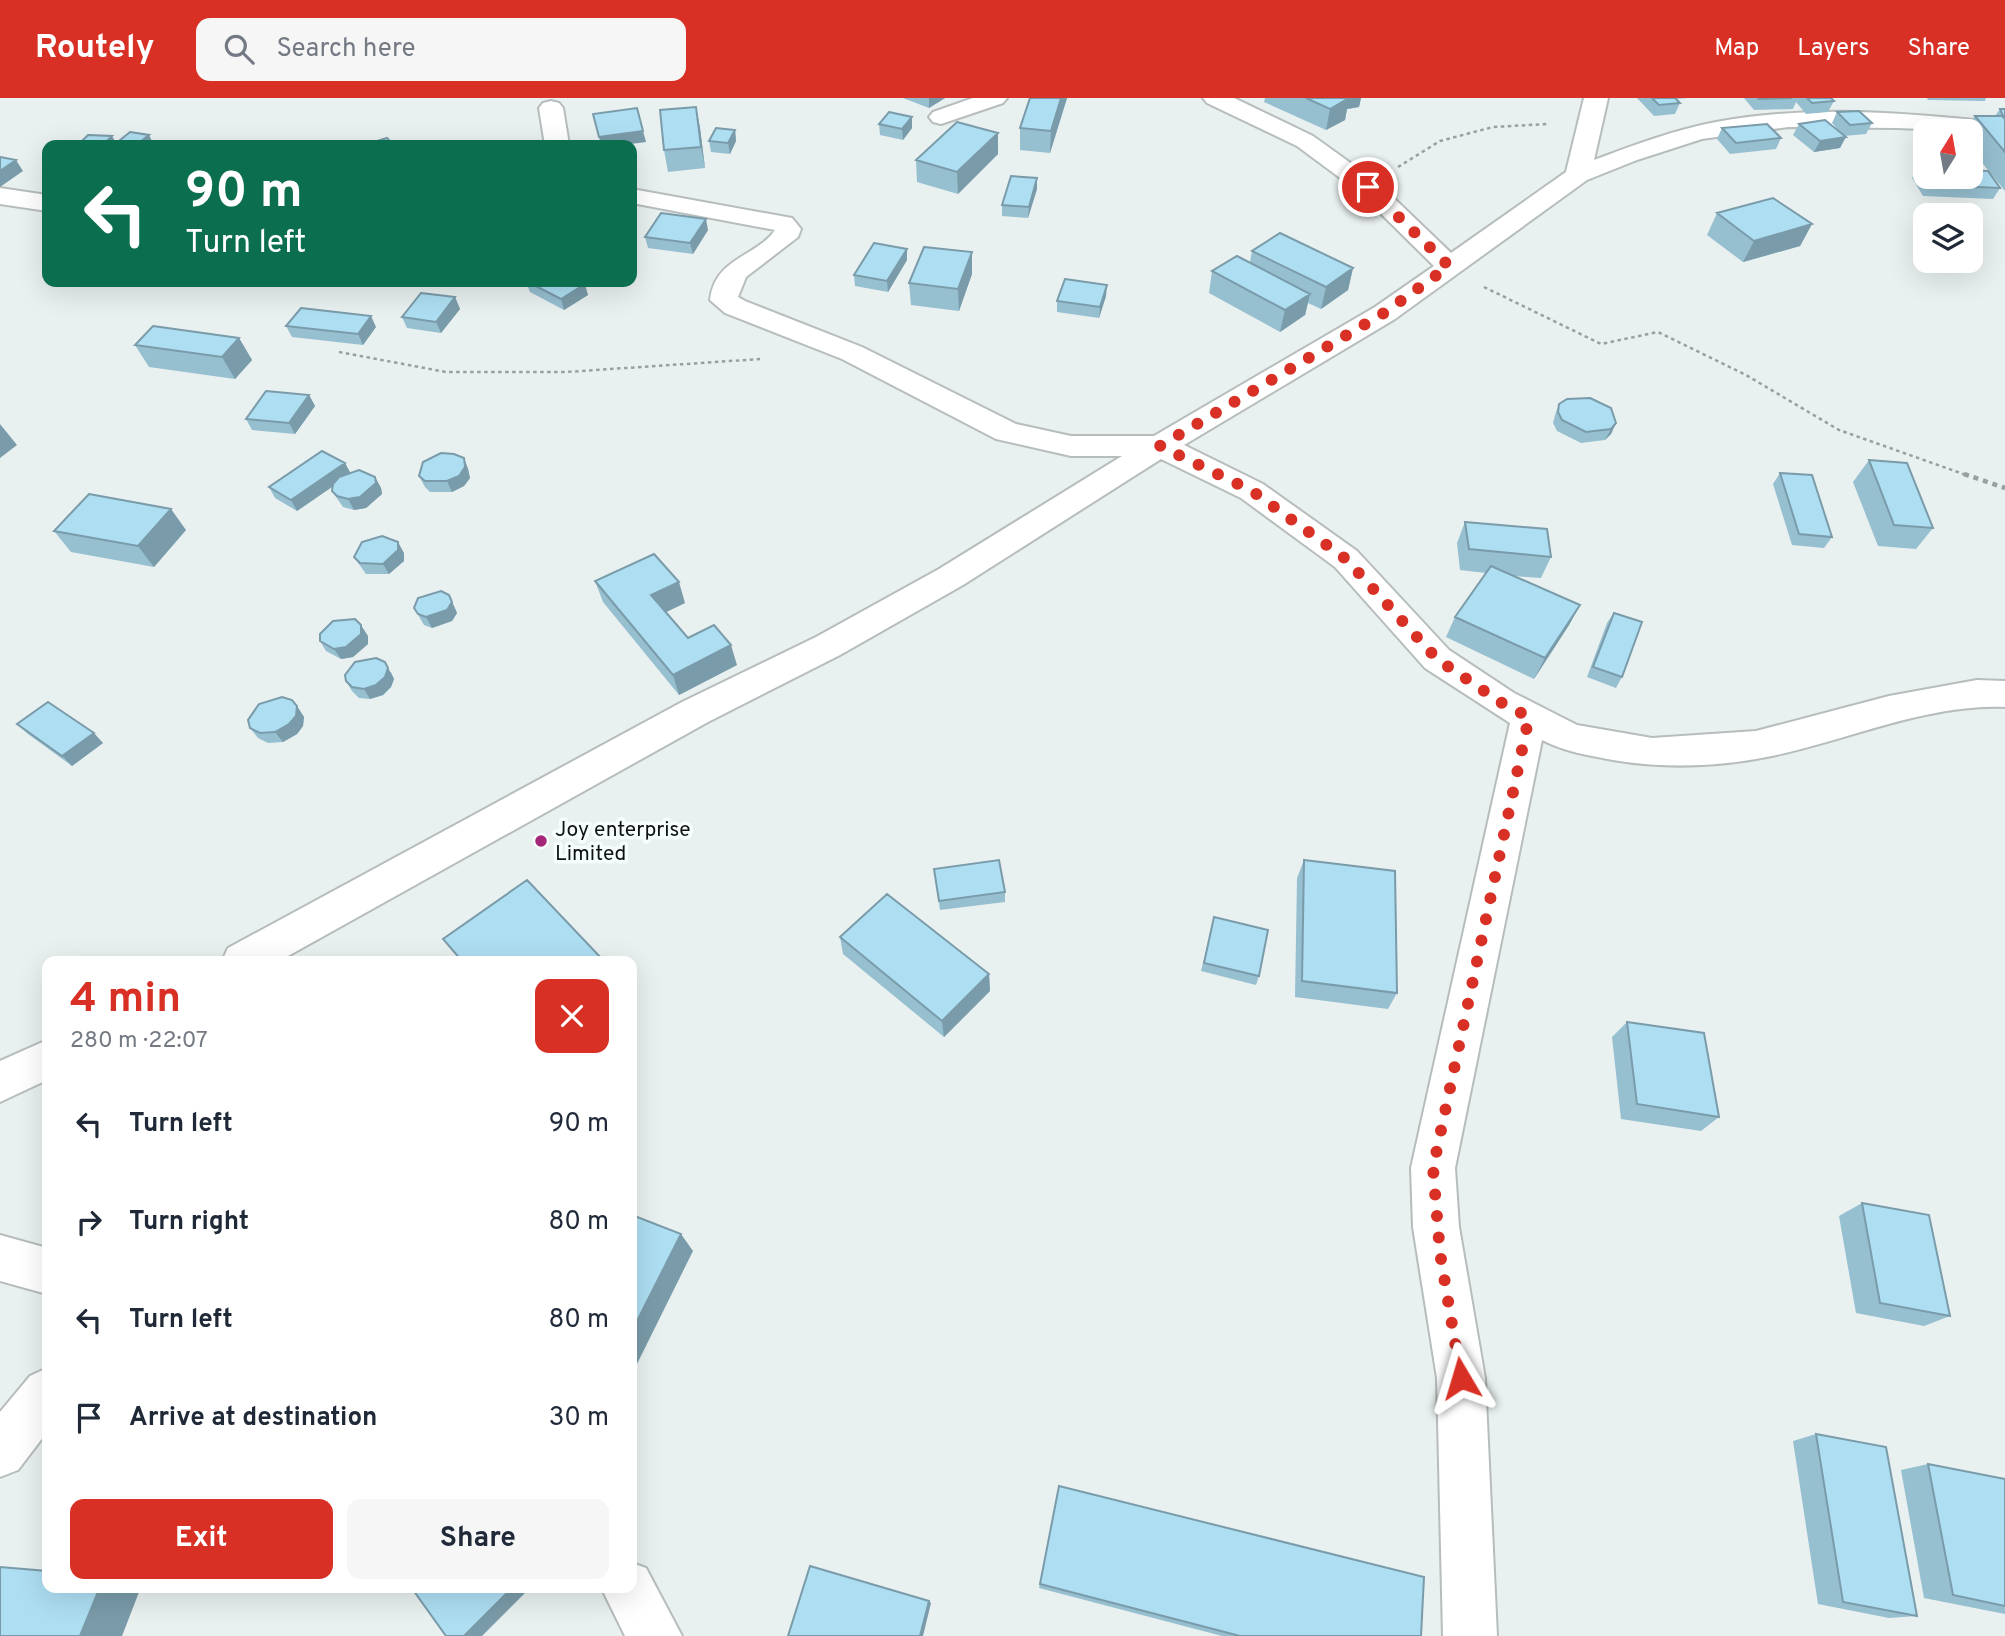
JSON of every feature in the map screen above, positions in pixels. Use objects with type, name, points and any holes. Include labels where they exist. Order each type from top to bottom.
[{"type":"street","points":[[941,117],[995,98]]},
{"type":"street","points":[[1215,98],[1305,141],[1368,187],[1449,266]]},
{"type":"street","points":[[551,108],[555,140]]},
{"type":"street","points":[[1578,175],[1593,110]]},
{"type":"street","points":[[251,956],[695,712],[828,646],[951,578],[1160,446],[1384,313],[1578,175],[1669,141],[1716,129],[1756,124],[1864,118],[2005,130]]},
{"type":"street","points":[[0,196],[42,202]]},
{"type":"street","points":[[637,197],[783,223],[788,229],[785,237],[729,278],[723,290],[724,300],[736,307],[852,353],[1007,432],[1071,446],[1160,446],[1252,491],[1346,559],[1437,659],[1502,703],[1570,738],[1652,752],[1756,745],[1889,710],[1978,693],[2005,694]]},
{"type":"street","points":[[1470,1636],[1461,1378],[1440,1253],[1433,1168],[1529,717]]},
{"type":"street","points":[[0,1082],[42,1061]]},
{"type":"street","points":[[0,1258],[42,1270]]},
{"type":"street","points":[[0,1452],[42,1399]]},
{"type":"street","points":[[630,1593],[654,1636]]},
{"type":"path","points":[[1368,187],[1440,141],[1493,127],[1593,110]]},
{"type":"path","points":[[1449,266],[1516,305],[1601,344],[1658,332],[1746,375],[1839,430],[2005,488]]},
{"type":"path","points":[[339,352],[446,372],[566,372],[773,358]]},
{"type":"building","points":[[1030,98],[1061,98],[1051,131],[1020,128]]},
{"type":"building","points":[[1306,98],[1349,98],[1330,109]]},
{"type":"building","points":[[1652,98],[1675,98],[1680,103],[1659,105]]},
{"type":"building","points":[[1807,98],[1831,98],[1834,101],[1812,103]]},
{"type":"building","points":[[696,107],[701,147],[664,150],[660,110]]},
{"type":"building","points":[[637,108],[643,131],[599,137],[593,114]]},
{"type":"building","points":[[1859,111],[1872,123],[1850,125],[1837,112]]},
{"type":"building","points":[[889,112],[912,117],[902,129],[879,124]]},
{"type":"building","points":[[1975,116],[2002,116],[2005,119],[2005,152],[1983,126],[1983,119]]},
{"type":"building","points":[[1825,120],[1846,137],[1820,141],[1799,124]]},
{"type":"building","points":[[957,122],[998,133],[957,172],[916,160]]},
{"type":"building","points":[[1767,124],[1781,138],[1736,143],[1722,128]]},
{"type":"building","points":[[716,128],[735,130],[728,143],[709,141]]},
{"type":"building","points":[[130,132],[149,135],[142,140],[120,140]]},
{"type":"building","points":[[88,135],[112,136],[108,140],[83,140]]},
{"type":"building","points":[[0,157],[16,160],[0,171]]},
{"type":"building","points":[[1983,171],[1988,171],[2000,188],[1983,187]]},
{"type":"building","points":[[1011,176],[1037,178],[1029,207],[1002,205]]},
{"type":"building","points":[[1773,198],[1812,224],[1754,241],[1717,213]]},
{"type":"building","points":[[661,213],[706,219],[690,243],[645,237]]},
{"type":"building","points":[[1280,233],[1353,268],[1326,287],[1252,251]]},
{"type":"building","points":[[874,243],[907,249],[887,281],[854,275]]},
{"type":"building","points":[[924,247],[972,252],[958,289],[909,283]]},
{"type":"building","points":[[1237,256],[1310,294],[1285,310],[1212,271]]},
{"type":"building","points":[[1065,279],[1107,285],[1100,307],[1057,301]]},
{"type":"building","points":[[538,287],[580,287],[561,299]]},
{"type":"building","points":[[421,293],[455,297],[436,322],[402,317]]},
{"type":"building","points":[[301,308],[371,316],[358,334],[286,326]]},
{"type":"building","points":[[153,326],[239,338],[222,357],[135,345]]},
{"type":"building","points":[[266,391],[309,395],[289,423],[246,419]]},
{"type":"building","points":[[1590,398],[1611,408],[1616,423],[1611,429],[1586,432],[1562,420],[1558,412],[1559,404],[1567,399]]},
{"type":"building","points":[[322,451],[345,463],[291,500],[269,487]]},
{"type":"building","points":[[441,453],[464,458],[465,467],[459,476],[447,481],[425,481],[419,476],[423,462]]},
{"type":"building","points":[[1869,460],[1907,463],[1933,528],[1894,525]]},
{"type":"building","points":[[359,470],[375,477],[376,483],[360,497],[348,499],[337,496],[332,491],[333,484],[339,477]]},
{"type":"building","points":[[1780,473],[1812,475],[1832,537],[1799,534]]},
{"type":"building","points":[[89,494],[171,509],[138,546],[54,531]]},
{"type":"building","points":[[1465,522],[1547,529],[1551,557],[1469,549]]},
{"type":"building","points":[[382,536],[398,542],[398,550],[383,564],[360,563],[354,557],[362,542]]},
{"type":"building","points":[[654,554],[679,582],[651,595],[688,638],[714,625],[731,645],[673,675],[595,581]]},
{"type":"building","points":[[1491,566],[1580,605],[1545,658],[1455,617]]},
{"type":"building","points":[[441,591],[449,595],[452,602],[447,610],[426,617],[418,614],[414,608],[418,598]]},
{"type":"building","points":[[1614,613],[1642,622],[1622,677],[1593,667]]},
{"type":"building","points":[[355,619],[361,625],[361,634],[346,647],[334,649],[320,641],[320,634],[333,621]]},
{"type":"building","points":[[376,658],[385,662],[388,668],[385,677],[376,685],[364,689],[352,687],[346,681],[345,675],[355,662]]},
{"type":"building","points":[[282,697],[292,700],[297,706],[296,716],[289,724],[275,732],[260,733],[250,728],[248,720],[259,704]]},
{"type":"building","points":[[48,702],[94,733],[62,756],[17,724]]},
{"type":"building","points":[[999,860],[1005,892],[939,901],[934,869]]},
{"type":"building","points":[[1304,860],[1395,871],[1397,993],[1302,981]]},
{"type":"building","points":[[527,880],[599,956],[458,956],[443,939]]},
{"type":"building","points":[[887,894],[989,974],[942,1021],[840,937]]},
{"type":"building","points":[[1214,917],[1268,930],[1259,976],[1204,963]]},
{"type":"building","points":[[1627,1022],[1704,1033],[1719,1117],[1637,1104]]},
{"type":"building","points":[[1862,1203],[1929,1215],[1950,1316],[1880,1303]]},
{"type":"building","points":[[637,1217],[681,1234],[637,1321]]},
{"type":"building","points":[[1816,1434],[1886,1447],[1917,1616],[1843,1602]]},
{"type":"building","points":[[1928,1464],[2005,1479],[2005,1606],[1953,1595]]},
{"type":"building","points":[[1059,1486],[1424,1577],[1421,1636],[1240,1636],[1040,1584]]},
{"type":"building","points":[[810,1566],[929,1601],[920,1636],[788,1636]]},
{"type":"building","points":[[0,1567],[42,1571],[42,1593],[98,1593],[80,1636],[0,1636]]},
{"type":"building","points":[[415,1593],[507,1593],[464,1636],[446,1636]]},
{"type":"place","name":"Joy enterprise Limited","points":[[541,841]]},
{"type":"route","points":[[1368,187],[1449,266],[1384,313],[1160,446],[1252,491],[1346,559],[1437,659],[1502,703],[1529,717],[1433,1168],[1436,1227],[1461,1378]]}]
